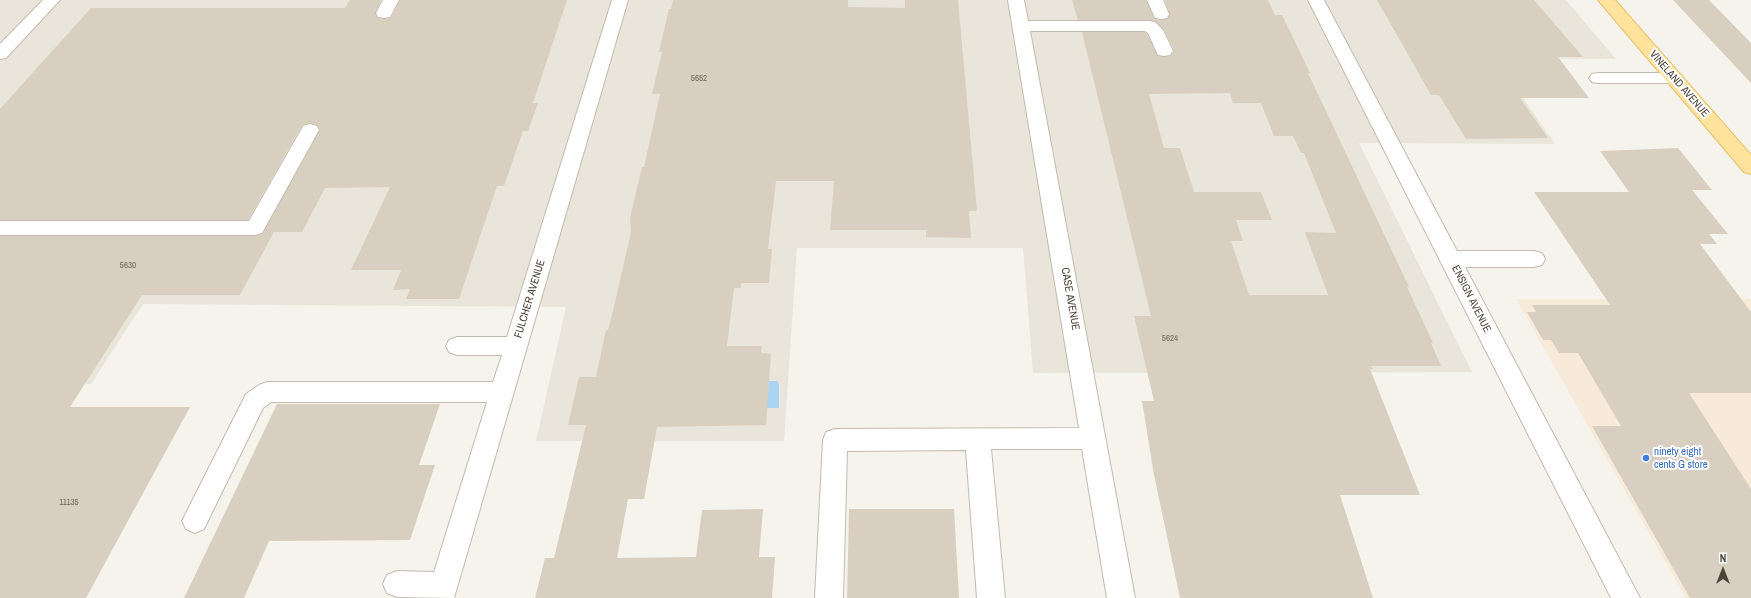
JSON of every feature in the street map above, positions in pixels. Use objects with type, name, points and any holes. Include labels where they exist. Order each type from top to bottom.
[{"type":"main road","name":"VINELAND AVENUE","points":[[1606,0],[1751,167]]},
{"type":"street","points":[[0,54],[52,0]]},
{"type":"street","name":"FULCHER AVENUE","points":[[442,592],[620,0]]},
{"type":"street","name":"CASE AVENUE","points":[[1016,0],[1022,26],[1121,598]]},
{"type":"street","name":"ENSIGN AVENUE","points":[[1316,0],[1626,598]]},
{"type":"street","points":[[1022,26],[1149,26],[1155,30],[1164,51]]},
{"type":"street","points":[[1598,78],[1674,78]]},
{"type":"street","points":[[0,228],[255,228],[310,130]]},
{"type":"street","points":[[1450,259],[1534,259]]},
{"type":"street","points":[[457,346],[516,346]]},
{"type":"street","points":[[195,521],[254,401],[267,392],[502,392]]},
{"type":"street","points":[[830,598],[834,440],[1094,438]]},
{"type":"street","points":[[978,439],[991,598]]},
{"type":"street","points":[[397,584],[442,592]]},
{"type":"shaded area","points":[[0,0],[1566,0],[1616,59],[1495,58],[1555,144],[1359,143],[1472,372],[1033,373],[1023,248],[797,248],[784,441],[536,441],[566,307],[143,304],[91,384],[0,384]]},
{"type":"shaded area","points":[[1516,299],[1751,299],[1751,598],[1686,598]]},
{"type":"water","points":[[721,381],[777,381],[779,384],[779,408],[753,408]]},
{"type":"building","points":[[350,0],[381,0],[375,14],[378,18],[384,19],[391,18],[400,0],[567,0],[533,103],[538,103],[528,131],[523,131],[504,186],[497,186],[459,299],[406,299],[410,289],[393,290],[401,270],[351,270],[390,187],[325,188],[302,232],[274,232],[240,295],[142,295],[70,407],[190,407],[86,598],[0,598],[0,236],[255,236],[262,234],[320,129],[317,125],[310,123],[302,125],[248,220],[0,220],[0,109],[91,8],[345,8]]},
{"type":"building","points":[[673,0],[848,0],[848,7],[905,8],[905,0],[958,0],[977,211],[969,211],[971,238],[926,237],[926,230],[830,230],[834,181],[776,181],[768,249],[772,249],[769,283],[741,283],[741,288],[734,288],[727,346],[762,346],[761,353],[771,354],[766,425],[657,427],[644,499],[628,499],[617,558],[696,557],[702,510],[763,509],[759,557],[775,557],[772,598],[535,598],[545,558],[554,558],[586,425],[568,425],[579,377],[596,377],[606,330],[608,330],[613,311],[631,232],[630,218],[642,167],[644,167],[660,94],[652,94],[662,52],[659,52],[669,9],[671,9]]},
{"type":"building","points":[[1072,0],[1146,0],[1154,19],[1161,20],[1167,19],[1170,15],[1165,0],[1268,0],[1275,15],[1282,15],[1409,287],[1407,287],[1433,343],[1431,343],[1441,366],[1371,366],[1373,369],[1370,369],[1420,495],[1340,495],[1373,598],[1180,598],[1154,475],[1142,401],[1154,401],[1134,316],[1151,316],[1082,32],[1145,32],[1158,56],[1170,56],[1174,50],[1164,29],[1155,21],[1078,20]],"holes":[[[1230,93],[1233,103],[1261,103],[1274,136],[1293,136],[1301,153],[1304,153],[1336,233],[1305,232],[1328,295],[1249,295],[1231,241],[1243,241],[1236,220],[1272,220],[1261,192],[1194,192],[1180,148],[1164,148],[1149,94]]]},
{"type":"building","points":[[1377,0],[1534,0],[1583,57],[1558,57],[1589,98],[1520,98],[1548,138],[1466,139],[1439,95],[1431,95]]},
{"type":"building","points":[[1673,0],[1709,0],[1751,43],[1751,83]]},
{"type":"building","points":[[1678,148],[1712,190],[1692,190],[1728,234],[1709,234],[1717,244],[1700,244],[1751,312],[1751,393],[1689,393],[1751,489],[1751,598],[1690,598],[1592,426],[1621,426],[1578,353],[1559,353],[1551,340],[1543,340],[1527,312],[1536,312],[1532,305],[1610,305],[1534,192],[1629,192],[1600,151]]},
{"type":"building","points":[[277,404],[440,404],[419,465],[435,465],[410,540],[269,541],[244,598],[184,598]]},
{"type":"building","points":[[849,509],[954,509],[959,598],[847,598]]},
{"type":"place","name":"ninety eight cents G store","points":[[1646,458]]}]
